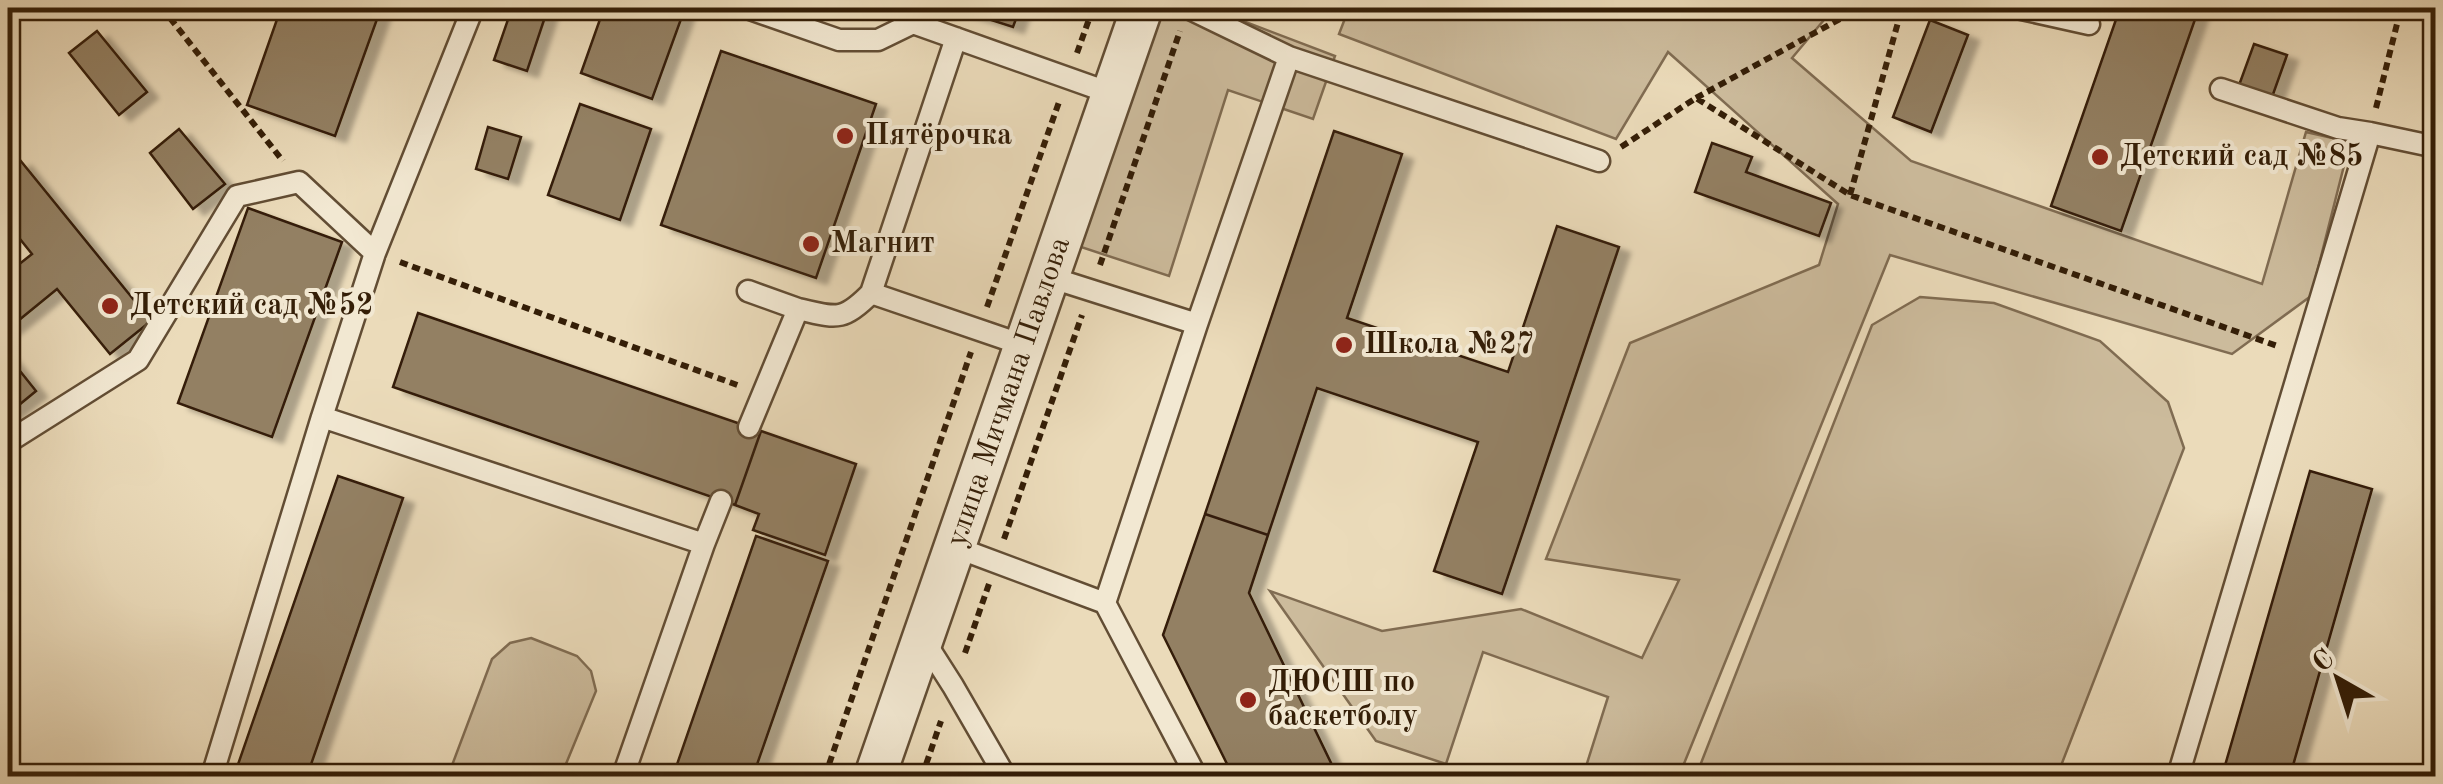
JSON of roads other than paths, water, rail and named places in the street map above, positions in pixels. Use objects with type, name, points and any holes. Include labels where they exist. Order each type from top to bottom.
[{"type":"street","name":"улица Мичмана Павлова","points":[[875,776],[1142,8]]},
{"type":"lane","points":[[212,776],[375,253],[472,8]]},
{"type":"lane","points":[[747,8],[839,40],[878,40],[916,16],[956,38],[1113,94]]},
{"type":"lane","points":[[1188,8],[1289,57],[1599,161]]},
{"type":"lane","points":[[2018,8],[2089,24]]},
{"type":"lane","points":[[748,290],[836,318],[857,308],[871,293],[956,38]]},
{"type":"lane","points":[[1105,603],[1289,57]]},
{"type":"lane","points":[[2221,89],[2338,128],[2436,147]]},
{"type":"lane","points":[[2178,776],[2370,133]]},
{"type":"lane","points":[[8,442],[138,360],[237,196],[299,182],[375,253]]},
{"type":"lane","points":[[1049,277],[1197,324]]},
{"type":"lane","points":[[871,293],[1026,346]]},
{"type":"lane","points":[[749,427],[798,309]]},
{"type":"lane","points":[[322,417],[704,544]]},
{"type":"lane","points":[[624,776],[721,501]]},
{"type":"lane","points":[[955,547],[1105,603],[1196,776]]},
{"type":"lane","points":[[923,640],[1005,776]]},
{"type":"place","name":"Пятёрочка","points":[[845,136]]},
{"type":"place","name":"Детский сад №85","points":[[2100,157]]},
{"type":"place","name":"Магнит","points":[[811,244]]},
{"type":"place","name":"Детский сад №52","points":[[110,306]]},
{"type":"place","name":"Школа №27","points":[[1344,345]]},
{"type":"place","name":"ДЮСШ по баскетболу","points":[[1248,700]]}]
